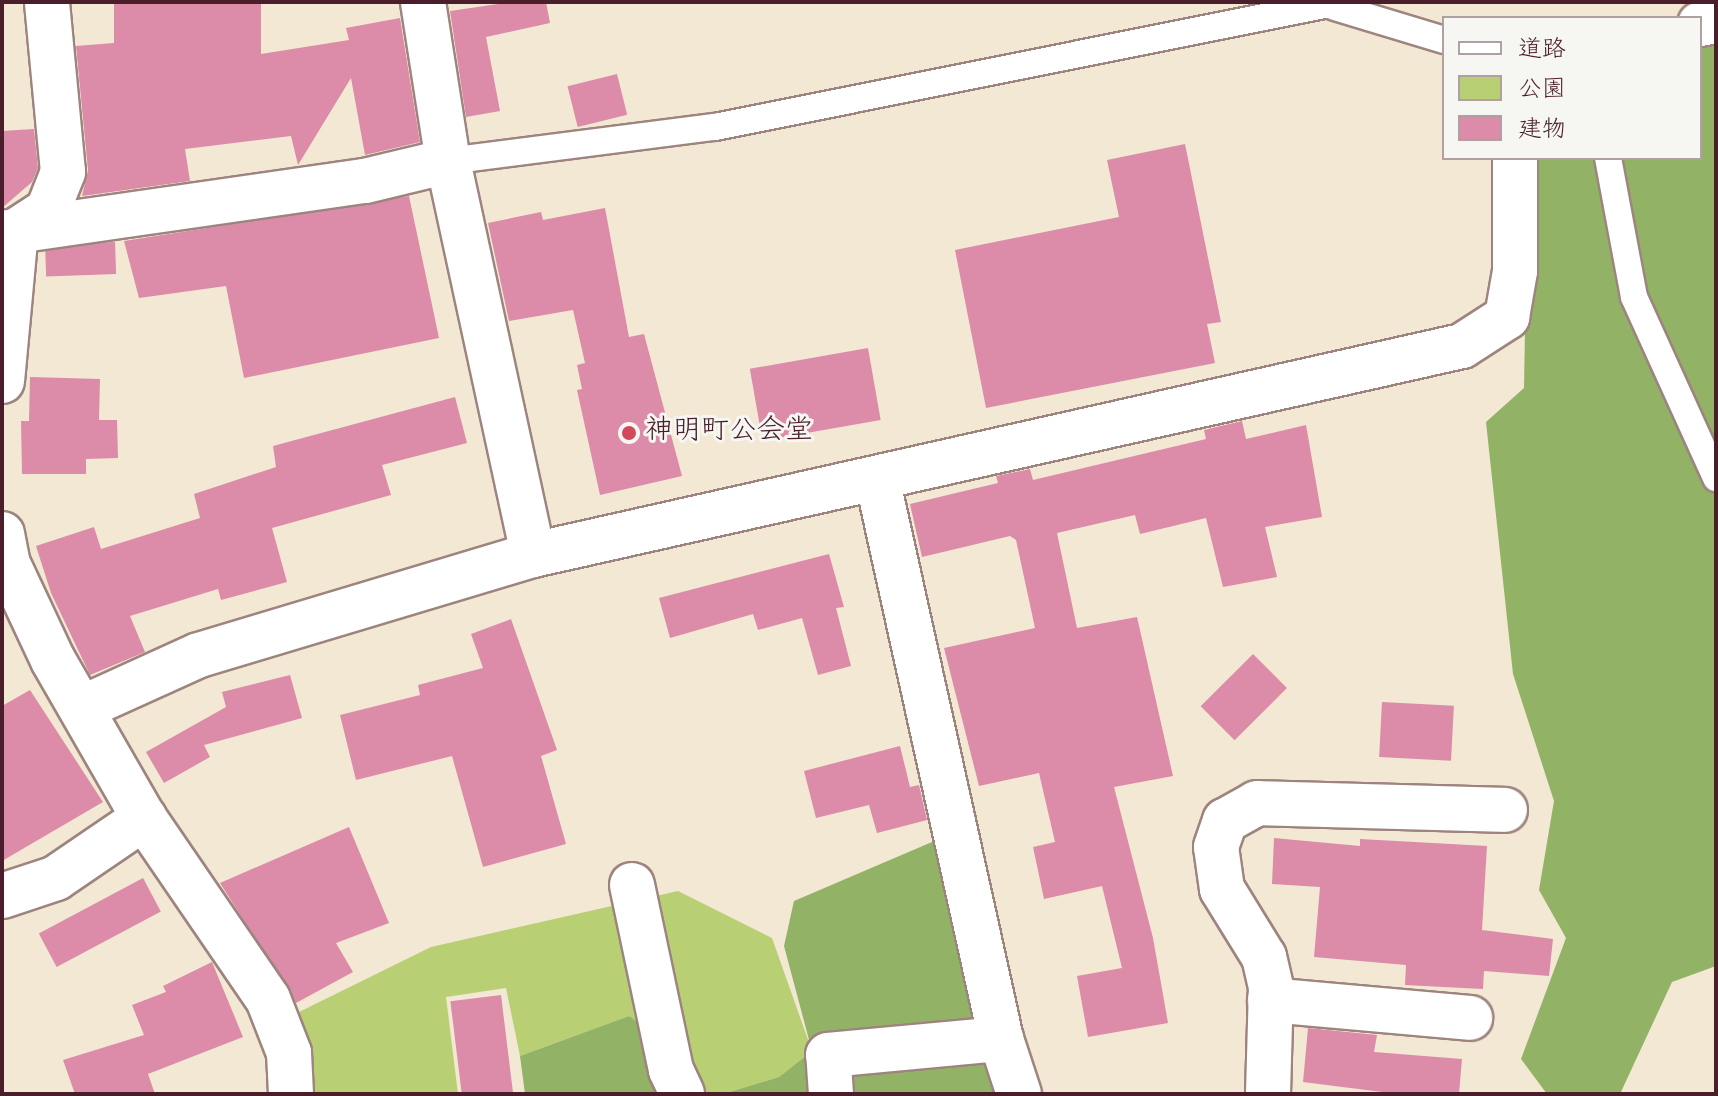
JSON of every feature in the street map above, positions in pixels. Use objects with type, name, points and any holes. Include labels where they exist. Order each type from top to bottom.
[{"type":"street","points":[[9,232],[48,210],[63,172],[47,2]]},
{"type":"street","points":[[423,2],[448,161],[533,555]]},
{"type":"street","points":[[82,708],[199,655],[533,555],[1462,346],[1507,317],[1515,271],[1515,160]]},
{"type":"street","points":[[9,232],[365,181],[448,161]]},
{"type":"street","points":[[2,381],[9,232]]},
{"type":"street","points":[[877,478],[1001,1039],[1019,1094]]},
{"type":"street","points":[[2,534],[26,608],[144,818],[268,999],[289,1053],[291,1094]]},
{"type":"street","points":[[1268,1094],[1270,1000],[1264,957],[1222,889],[1216,847],[1225,821],[1257,803],[1505,810]]},
{"type":"street","points":[[2,896],[56,878],[144,818]]},
{"type":"street","points":[[632,885],[671,1070],[682,1094]]},
{"type":"street","points":[[1270,1000],[1470,1018]]},
{"type":"street","points":[[831,1094],[828,1055],[1001,1039]]},
{"type":"lane","points":[[448,161],[715,127],[1337,4],[1442,39]]},
{"type":"lane","points":[[1608,160],[1634,297],[1716,478]]},
{"type":"green space","points":[[1716,39],[1716,966],[1672,982],[1620,1094],[1547,1094],[1521,1059],[1566,938],[1539,890],[1554,801],[1513,674],[1486,422],[1524,388],[1528,160],[1702,160],[1702,42]]},
{"type":"green space","points":[[939,839],[1007,1094],[723,1094],[779,1077],[812,1051],[784,946],[794,901]]},
{"type":"green space","points":[[678,891],[772,938],[812,1051],[779,1077],[723,1094],[697,1094],[629,1016],[520,1056],[506,988],[446,997],[458,1094],[309,1094],[299,1012],[431,947]]},
{"type":"green space","points":[[629,1016],[649,1031],[697,1094],[525,1094],[520,1056]]},
{"type":"building","points":[[114,2],[261,2],[261,54],[349,40],[346,28],[400,18],[420,142],[365,155],[351,78],[298,165],[291,136],[185,149],[190,181],[82,196],[88,170],[76,46],[114,43]]},
{"type":"building","points":[[512,2],[546,2],[550,23],[486,37],[500,111],[466,117],[450,11]]},
{"type":"building","points":[[617,74],[627,115],[578,127],[568,86]]},
{"type":"building","points":[[34,129],[38,168],[32,182],[2,208],[2,131]]},
{"type":"building","points":[[1185,144],[1221,322],[1207,324],[1215,363],[986,408],[955,250],[1119,217],[1107,160]]},
{"type":"building","points":[[409,196],[439,338],[244,378],[226,286],[139,298],[124,241]]},
{"type":"building","points":[[605,208],[629,337],[644,334],[682,476],[600,495],[577,390],[582,389],[577,365],[585,363],[573,310],[509,321],[488,223],[541,212],[543,220]]},
{"type":"building","points":[[115,242],[116,274],[46,276],[45,244]]},
{"type":"building","points":[[868,348],[881,420],[762,441],[750,369]]},
{"type":"building","points":[[30,377],[100,379],[99,420],[117,420],[118,458],[86,459],[86,474],[22,474],[21,421],[29,421]]},
{"type":"building","points":[[455,397],[467,443],[382,465],[391,495],[272,528],[287,582],[221,600],[218,589],[130,616],[145,652],[90,675],[51,593],[36,546],[94,527],[101,549],[200,518],[194,494],[276,467],[273,446]]},
{"type":"building","points":[[1242,421],[1246,439],[1306,425],[1322,517],[1265,527],[1277,577],[1223,587],[1206,518],[1140,534],[1135,515],[1057,533],[1077,628],[1137,617],[1173,776],[1114,787],[1153,938],[1168,1023],[1088,1037],[1077,976],[1122,968],[1102,886],[1044,899],[1033,847],[1055,842],[1039,773],[979,786],[944,648],[1035,628],[1016,540],[1010,536],[922,557],[910,504],[998,483],[996,476],[1030,469],[1033,480],[1206,439],[1204,430]]},
{"type":"building","points":[[829,554],[844,607],[836,608],[851,666],[818,675],[802,618],[758,630],[753,614],[670,638],[659,598]]},
{"type":"building","points":[[511,619],[557,750],[541,756],[566,844],[483,867],[452,756],[356,780],[340,715],[420,695],[418,685],[483,668],[471,634]]},
{"type":"building","points":[[1253,654],[1287,688],[1235,740],[1201,706]]},
{"type":"building","points":[[290,675],[302,718],[204,745],[210,757],[164,783],[146,752],[226,707],[222,692]]},
{"type":"building","points":[[30,690],[103,802],[2,861],[2,706]]},
{"type":"building","points":[[1382,702],[1454,706],[1451,761],[1379,757]]},
{"type":"building","points":[[900,746],[910,787],[919,785],[927,820],[877,833],[869,805],[816,818],[804,771]]},
{"type":"building","points":[[349,827],[389,923],[336,943],[353,972],[296,1003],[220,883]]},
{"type":"building","points":[[1274,838],[1360,846],[1360,839],[1487,846],[1482,930],[1553,939],[1549,976],[1484,971],[1483,989],[1405,985],[1406,965],[1314,957],[1320,887],[1272,884]]},
{"type":"building","points":[[143,878],[161,912],[57,967],[39,933]]},
{"type":"building","points":[[212,962],[243,1037],[148,1074],[155,1094],[75,1094],[63,1060],[144,1035],[132,1005],[166,992],[163,986]]},
{"type":"building","points":[[501,995],[513,1094],[462,1094],[450,1001]]},
{"type":"building","points":[[1308,1028],[1377,1035],[1374,1052],[1462,1059],[1459,1094],[1398,1094],[1303,1082]]},
{"type":"place","name":"神明町公会堂","points":[[629,433]]}]
